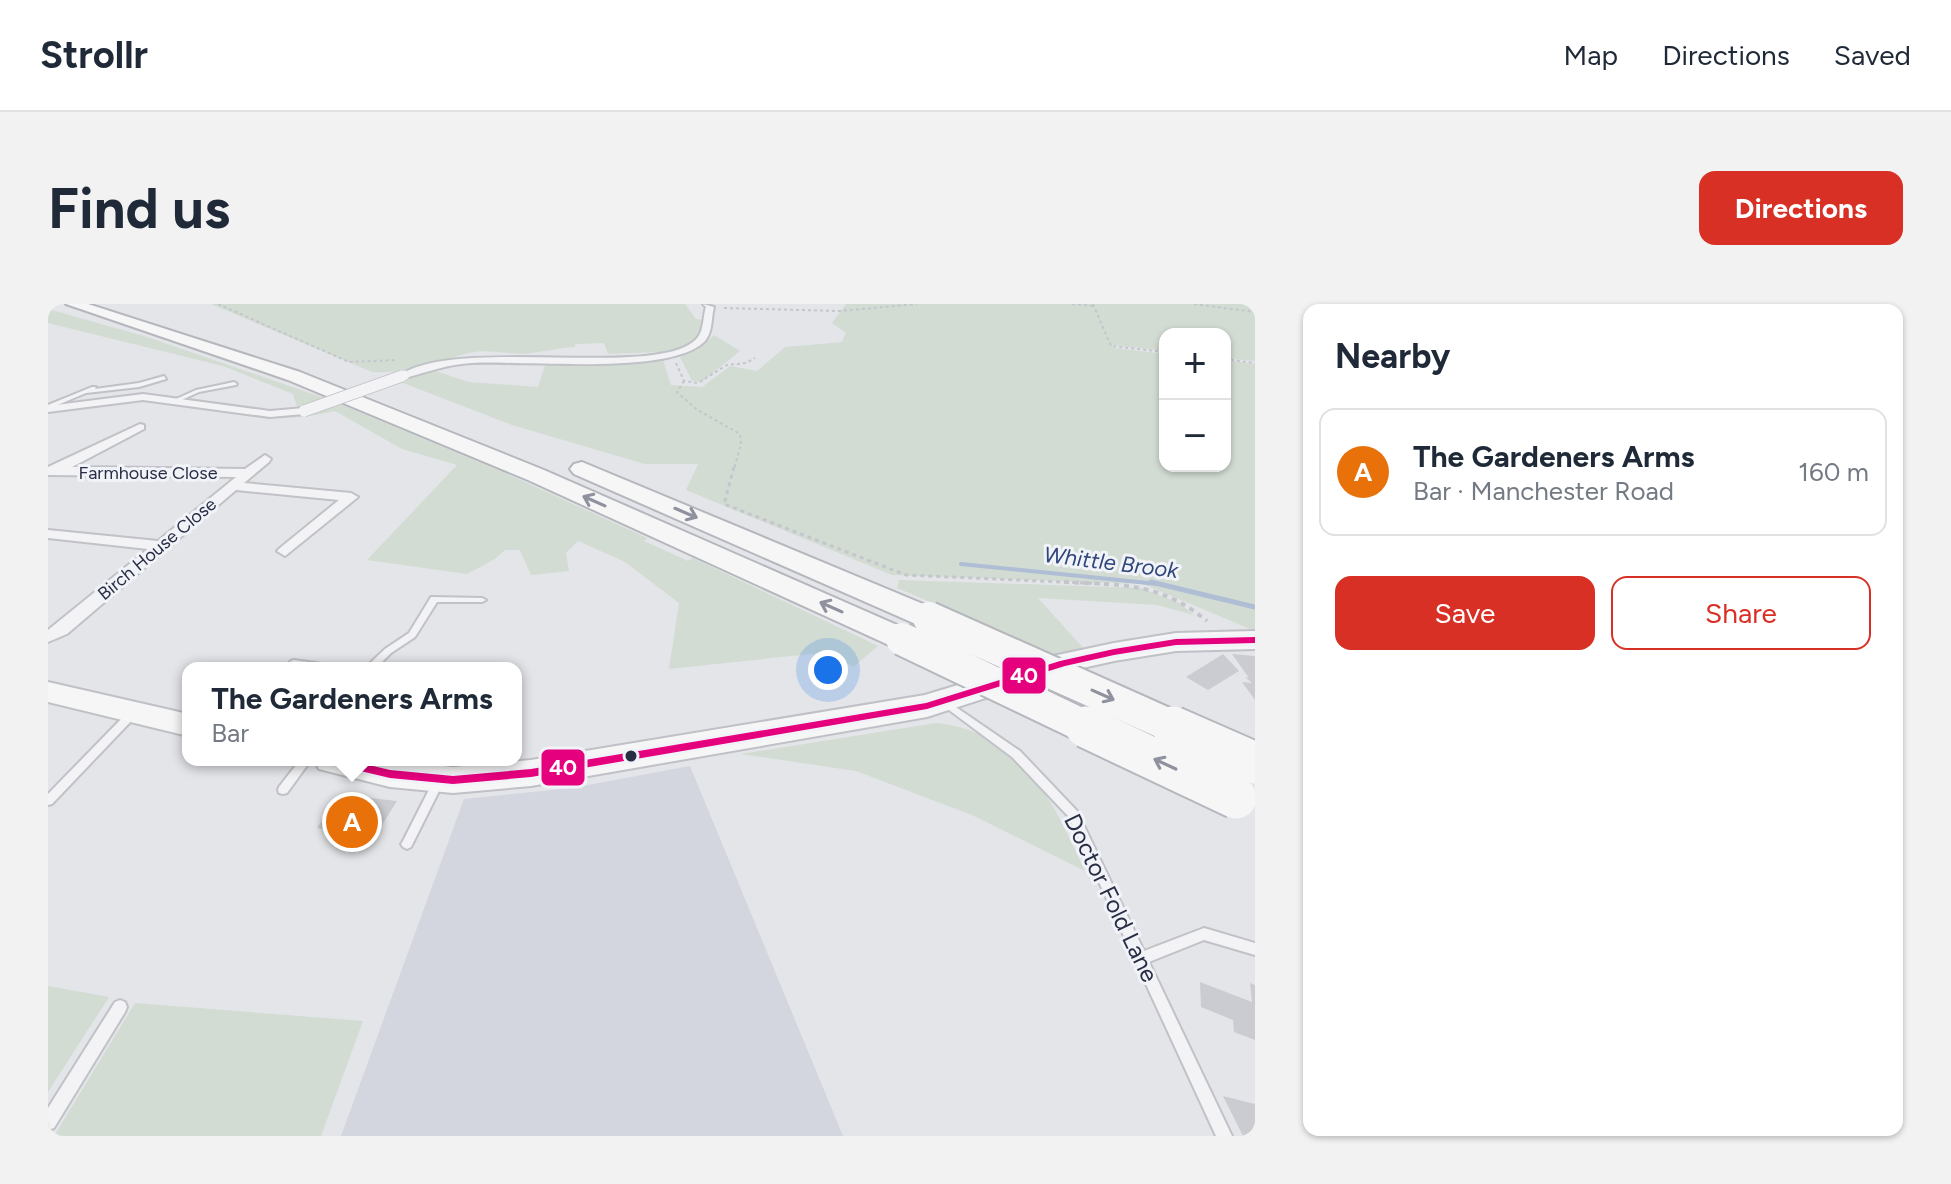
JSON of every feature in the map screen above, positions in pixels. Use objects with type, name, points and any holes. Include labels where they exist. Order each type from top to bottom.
[{"type":"highway","points":[[113,304],[321,366],[479,428]]},
{"type":"highway","points":[[68,306],[144,326],[294,376],[1255,763]]},
{"type":"highway","points":[[565,461],[916,629],[1245,802]]},
{"type":"main road","points":[[356,766],[390,774],[440,779],[531,773],[944,702],[1063,663],[1114,652],[1176,642],[1242,640]]},
{"type":"main road","points":[[48,692],[182,724]]},
{"type":"street","points":[[48,408],[143,397],[270,414],[304,411],[405,375],[467,360],[585,360],[669,355],[701,341],[709,322],[709,306]]},
{"type":"street","points":[[51,472],[140,427]]},
{"type":"street","name":"Birch House Close","points":[[48,637],[61,630],[265,459]]},
{"type":"street","name":"Farmhouse Close","points":[[51,472],[248,473]]},
{"type":"street","points":[[233,486],[351,497],[285,551]]},
{"type":"street","points":[[48,534],[161,546]]},
{"type":"lane","points":[[88,392],[164,378]]},
{"type":"lane","points":[[48,408],[102,383]]},
{"type":"lane","points":[[177,400],[198,391],[234,384]]},
{"type":"lane","points":[[378,662],[412,635],[434,599],[482,600]]},
{"type":"lane","name":"Doctor Fold Lane","points":[[944,702],[1016,754],[1073,814],[1224,1136]]},
{"type":"lane","points":[[48,801],[133,712]]},
{"type":"lane","points":[[283,790],[301,766]]},
{"type":"lane","points":[[407,844],[440,779]]},
{"type":"lane","points":[[1142,958],[1204,934],[1255,949]]},
{"type":"lane","points":[[48,1122],[120,1007]]},
{"type":"path","points":[[218,304],[349,362],[405,359]]},
{"type":"path","points":[[709,306],[839,311],[917,304]]},
{"type":"path","points":[[1072,304],[1094,305],[1111,346],[1159,351]]},
{"type":"path","points":[[1194,304],[1255,312]]},
{"type":"path","points":[[669,355],[684,381]]},
{"type":"path","points":[[684,381],[705,382],[727,365],[746,363],[755,358]]},
{"type":"path","points":[[1231,360],[1255,363]]},
{"type":"path","points":[[684,381],[677,392],[696,409],[740,434],[741,444],[724,504],[906,575],[1143,586],[1184,602],[1242,640]]},
{"type":"shaded area","points":[[211,304],[685,304],[696,319],[705,320],[691,345],[660,354],[608,354],[604,343],[575,344],[575,347],[524,354],[477,352],[410,369],[372,372]]},
{"type":"shaded area","points":[[846,304],[1255,304],[1255,361],[1231,359],[1231,328],[1159,328],[1159,350],[1112,345],[1114,348],[1159,353],[1159,472],[1231,472],[1231,361],[1255,364],[1255,631],[1143,584],[892,575],[686,490],[698,464],[645,464],[512,425],[398,381],[429,369],[469,382],[538,387],[546,362],[662,357],[671,385],[702,387],[730,366],[757,371],[785,347],[842,342],[846,333],[832,323]]},
{"type":"shaded area","points":[[48,309],[144,336],[330,400],[298,410],[293,394],[223,366],[48,323]]},
{"type":"shaded area","points":[[714,335],[740,351],[703,381],[692,381],[680,357],[699,349]]},
{"type":"shaded area","points":[[335,402],[514,477],[647,538],[644,541],[688,561],[693,558],[878,646],[853,667],[829,652],[669,669],[679,603],[625,562],[578,541],[566,553],[569,571],[531,575],[520,550],[505,550],[467,574],[367,560],[457,465],[402,449],[335,411],[278,418],[244,416],[188,406],[275,416],[305,413]]},
{"type":"shaded area","points":[[899,580],[1141,588],[1179,603],[1194,615],[1157,605],[1038,598],[1085,650],[1061,657],[897,588]]},
{"type":"shaded area","points":[[936,723],[966,729],[991,740],[1012,755],[1031,774],[1046,796],[1085,871],[972,815],[856,771],[741,754]]},
{"type":"shaded area","points":[[690,766],[843,1136],[341,1136],[464,799],[572,788]]},
{"type":"shaded area","points":[[48,986],[109,997],[48,1092]]},
{"type":"shaded area","points":[[135,1003],[363,1021],[321,1136],[54,1136]]},
{"type":"building","points":[[1223,654],[1239,671],[1208,690],[1186,677]]},
{"type":"building","points":[[1232,654],[1255,656],[1255,700],[1242,682],[1252,683]]},
{"type":"building","points":[[361,797],[397,801],[373,839],[317,828],[328,811],[349,816]]},
{"type":"building","points":[[1200,982],[1252,1002],[1250,983],[1255,985],[1255,1040],[1234,1032],[1233,1020],[1201,1007]]},
{"type":"building","points":[[1223,1096],[1255,1104],[1255,1136],[1243,1136]]},
{"type":"waterway","name":"Whittle Brook","points":[[961,564],[1158,584]]},
{"type":"waterway","name":"Whittle Brook","points":[[1151,582],[1255,607]]},
{"type":"transit line","name":"40","points":[[356,766],[390,774],[453,780],[531,773],[927,706],[1063,663],[1114,652],[1176,642],[1255,640]]},
{"type":"place","name":"The Gardeners Arms","points":[[352,822]]}]
